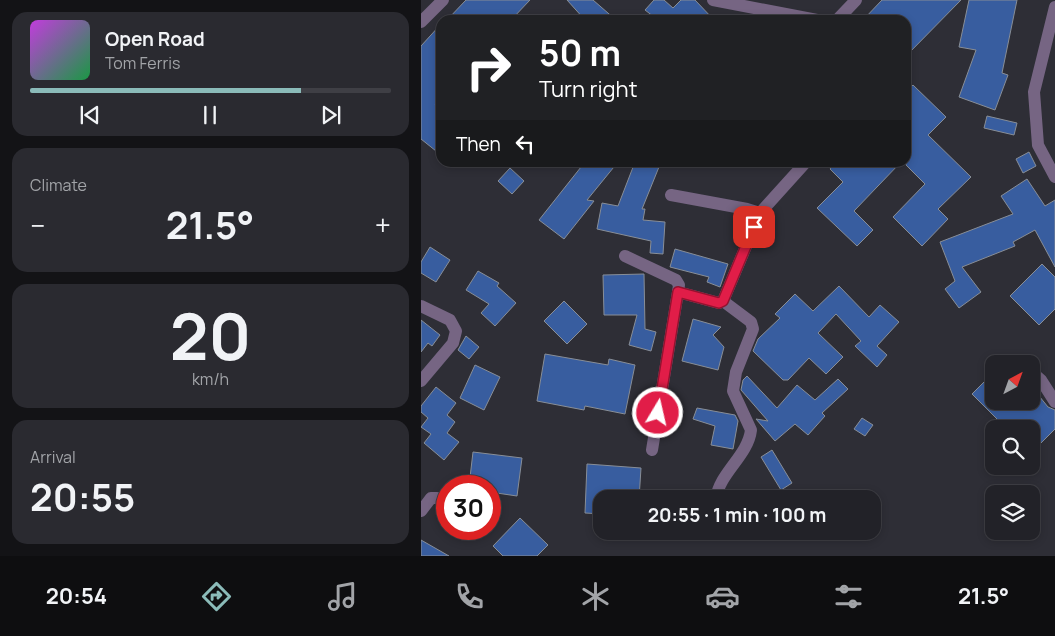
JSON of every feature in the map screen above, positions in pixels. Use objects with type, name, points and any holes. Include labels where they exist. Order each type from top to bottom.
[{"type":"street","points":[[421,22],[443,0]]},
{"type":"street","points":[[713,0],[791,15]]},
{"type":"street","points":[[842,15],[857,0]]},
{"type":"street","points":[[1055,7],[1034,92],[1038,145],[1055,177]]},
{"type":"street","points":[[723,301],[760,213],[801,167]]},
{"type":"street","points":[[671,195],[760,213]]},
{"type":"street","points":[[625,256],[676,280],[679,285],[652,450]]},
{"type":"street","points":[[678,292],[719,303],[723,301]]},
{"type":"street","points":[[719,490],[744,450],[751,430],[733,391],[736,372],[753,329],[751,322],[723,301]]},
{"type":"street","points":[[421,306],[450,320],[456,331],[453,343],[421,380]]},
{"type":"street","points":[[1040,379],[1055,402]]},
{"type":"street","points":[[421,511],[431,498],[436,498]]},
{"type":"building","points":[[466,0],[530,0],[516,15],[452,15]]},
{"type":"building","points":[[567,0],[593,0],[610,15],[580,15]]},
{"type":"building","points":[[654,0],[664,0],[673,8],[681,0],[695,0],[709,15],[652,15],[645,10]]},
{"type":"building","points":[[882,0],[961,0],[911,51],[911,15],[868,15]]},
{"type":"building","points":[[969,0],[1017,0],[1002,73],[1008,75],[995,110],[959,97],[976,50],[959,47]]},
{"type":"building","points":[[436,30],[436,151],[421,139],[421,46]]},
{"type":"building","points":[[913,85],[946,117],[928,135],[971,177],[938,209],[948,219],[922,246],[893,217],[925,184],[908,167],[911,167],[911,87]]},
{"type":"building","points":[[987,116],[1017,123],[1014,135],[984,128]]},
{"type":"building","points":[[1029,152],[1036,166],[1023,173],[1016,159]]},
{"type":"building","points":[[581,167],[614,167],[587,200],[594,201],[564,239],[539,220]]},
{"type":"building","points":[[633,167],[659,167],[642,209],[645,209],[643,220],[665,222],[663,254],[650,253],[651,241],[597,229],[602,203],[618,206]]},
{"type":"building","points":[[832,167],[896,167],[854,211],[873,230],[857,246],[817,208],[843,182],[830,169]]},
{"type":"building","points":[[510,168],[524,181],[512,194],[498,181]]},
{"type":"building","points":[[1027,179],[1045,206],[1055,200],[1055,267],[1035,230],[1013,242],[1015,246],[962,267],[981,292],[959,308],[945,289],[955,281],[940,242],[1013,214],[1001,196]]},
{"type":"building","points":[[430,247],[450,260],[436,282],[421,273],[421,262]]},
{"type":"building","points":[[675,249],[728,264],[720,287],[707,282],[709,277],[670,267]]},
{"type":"building","points":[[1042,264],[1055,277],[1055,309],[1039,325],[1010,296]]},
{"type":"building","points":[[478,271],[499,283],[497,286],[516,303],[495,326],[481,313],[489,304],[466,290]]},
{"type":"building","points":[[644,274],[645,329],[656,332],[651,351],[629,345],[637,315],[604,315],[603,275]]},
{"type":"building","points":[[839,286],[869,317],[880,305],[899,322],[877,346],[887,355],[877,367],[855,346],[861,341],[836,314],[818,333],[843,357],[826,374],[809,358],[788,380],[783,380],[753,351],[758,339],[780,318],[775,314],[795,294],[813,311]]},
{"type":"building","points":[[564,301],[587,324],[567,344],[544,321]]},
{"type":"building","points":[[693,319],[721,327],[713,335],[724,347],[718,370],[682,361]]},
{"type":"building","points":[[421,320],[440,335],[432,346],[428,343],[421,352]]},
{"type":"building","points":[[466,336],[479,347],[469,359],[458,350]]},
{"type":"building","points":[[545,354],[608,365],[609,359],[635,365],[625,414],[585,406],[584,410],[537,401]]},
{"type":"building","points":[[475,365],[500,377],[484,410],[460,398]]},
{"type":"building","points":[[747,376],[777,408],[797,385],[815,400],[838,379],[848,389],[822,413],[825,416],[808,435],[795,424],[775,441],[756,419],[768,421],[741,390],[743,380]]},
{"type":"building","points":[[985,381],[985,407],[972,394]]},
{"type":"building","points":[[436,387],[456,403],[447,415],[455,422],[447,433],[459,442],[444,460],[424,443],[431,434],[421,427],[428,418],[421,412],[421,406]]},
{"type":"building","points":[[1040,397],[1048,407],[1055,410],[1055,429],[1040,444],[1040,420],[998,420],[988,410],[1040,410]]},
{"type":"building","points":[[697,408],[735,415],[738,421],[733,449],[711,445],[715,426],[693,419]]},
{"type":"building","points":[[862,418],[873,425],[865,436],[854,429]]},
{"type":"building","points":[[772,450],[792,483],[781,490],[761,457]]},
{"type":"building","points":[[473,452],[522,458],[517,496],[501,494],[501,475],[470,475]]},
{"type":"building","points":[[587,464],[641,468],[640,490],[593,490],[593,513],[585,513]]},
{"type":"building","points":[[520,518],[548,545],[537,556],[503,556],[493,546],[501,540],[501,538]]},
{"type":"building","points":[[421,540],[449,556],[421,556]]},
{"type":"route","points":[[658,413],[672,319],[678,292],[719,303],[723,301],[754,227]]}]
